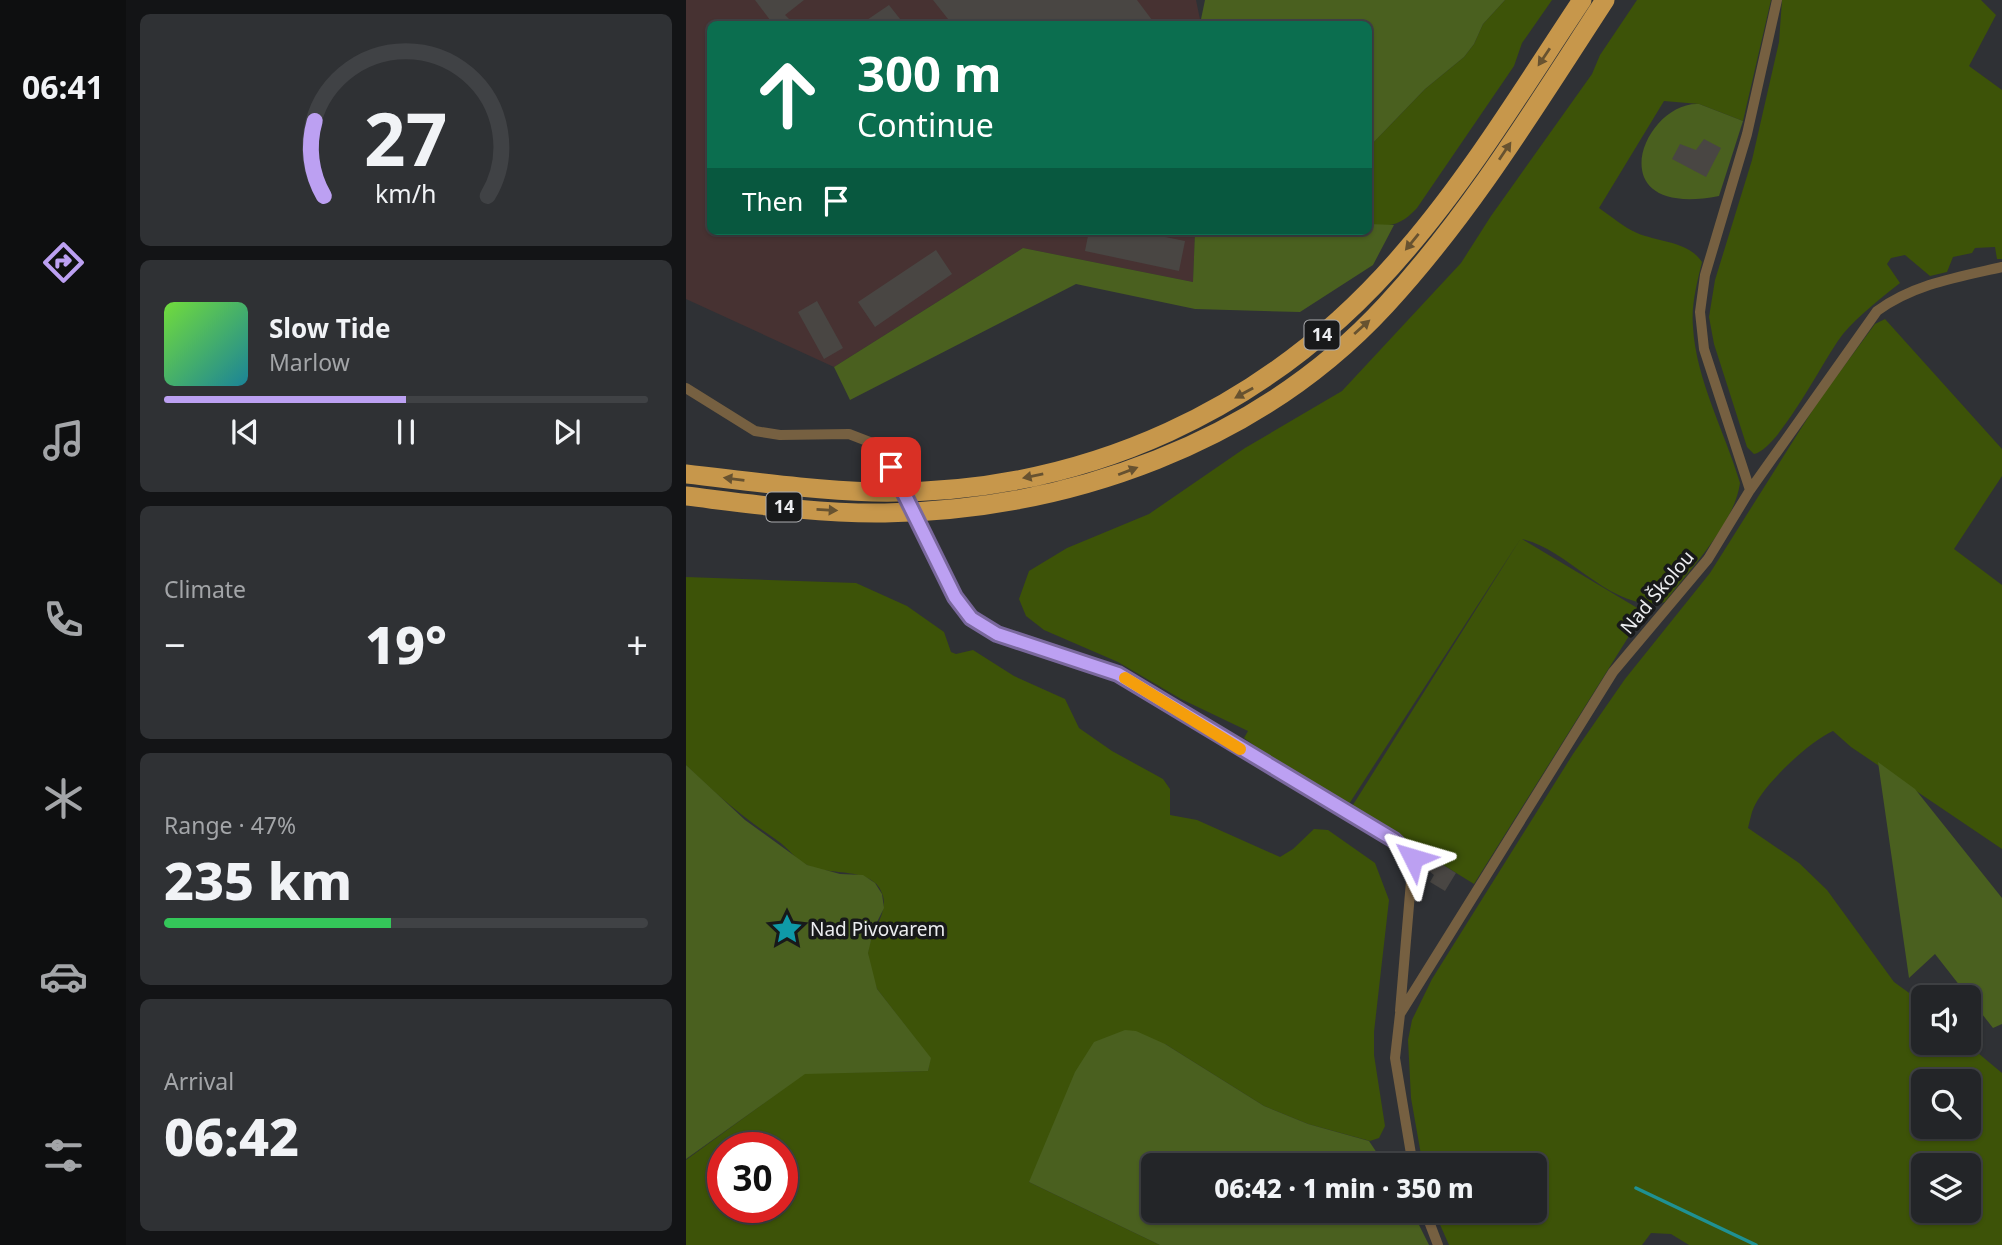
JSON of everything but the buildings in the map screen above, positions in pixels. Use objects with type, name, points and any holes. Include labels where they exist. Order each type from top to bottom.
[{"type":"highway","name":"14","points":[[686,474],[818,489],[875,492],[934,489],[1031,477],[1095,461],[1159,437],[1251,390],[1320,338],[1408,249],[1460,182],[1582,0]]},
{"type":"highway","name":"14","points":[[686,496],[883,513],[1004,503],[1111,477],[1166,456],[1221,429],[1284,393],[1385,307],[1477,193],[1605,0]]},
{"type":"street","points":[[1750,491],[1704,349],[1700,312],[1705,275],[1747,134],[1777,0]]},
{"type":"street","name":"Nad Školou","points":[[1400,1014],[1613,672],[1708,559],[1750,491],[1877,311],[1894,299],[1928,284],[2002,267]]},
{"type":"street","name":"Nad Školou","points":[[686,388],[755,431],[780,435],[849,434],[880,446],[955,597],[971,618],[997,634],[1118,674],[1406,849],[1413,858],[1395,1058],[1411,1153]]},
{"type":"street","points":[[1430,1223],[1438,1245]]},
{"type":"shaded area","points":[[686,0],[1196,0],[1200,21],[707,21],[707,235],[1195,235],[1193,282],[1023,248],[834,367],[686,299]]},
{"type":"green space","points":[[1205,0],[1505,0],[1483,24],[1474,44],[1464,57],[1425,89],[1372,144],[1372,21],[1201,21]]},
{"type":"green space","points":[[1505,0],[1552,0],[1522,43],[1514,66],[1417,208],[1396,224],[1372,224],[1372,144],[1425,89],[1464,57],[1474,44],[1483,24]]},
{"type":"green space","points":[[1637,0],[1771,0],[1743,121],[1699,104],[1664,101],[1599,208],[1632,231],[1681,246],[1702,262],[1693,311],[1695,347],[1705,386],[1740,483],[1730,514],[1720,530],[1665,602],[1646,603],[1627,599],[1558,555],[1522,539],[1644,612],[1474,884],[1351,808],[1521,538],[1349,804],[1296,776],[1244,738],[1248,731],[1181,699],[1118,662],[1044,630],[1026,616],[1019,599],[1029,571],[1067,548],[1149,514],[1245,448],[1342,391],[1461,263],[1491,216],[1592,74],[1600,55]]},
{"type":"green space","points":[[1782,0],[1981,0],[1996,15],[1969,66],[2002,90],[2002,259],[1997,259],[1995,247],[1975,248],[1972,253],[1953,257],[1947,272],[1930,276],[1905,255],[1891,258],[1887,264],[1900,283],[1843,334],[1789,420],[1765,448],[1754,454],[1747,447],[1714,344],[1709,317],[1715,280],[1752,160],[1779,42]]},
{"type":"green space","points":[[1699,104],[1743,121],[1719,196],[1681,199],[1656,191],[1644,177],[1642,158],[1648,138],[1661,120],[1679,108]]},
{"type":"green space","points":[[1372,224],[1394,225],[1373,265],[1300,312],[1195,309],[1076,284],[850,400],[834,367],[1023,248],[1193,282],[1195,235],[1372,235]]},
{"type":"green space","points":[[1885,319],[2002,449],[2002,476],[1954,549],[2002,585],[2002,849],[1851,747],[1833,731],[1801,753],[1777,775],[1754,807],[1748,828],[1799,863],[1827,890],[1894,982],[1911,994],[1911,1055],[1980,1055],[2002,1073],[2002,1245],[1689,1245],[1671,1234],[1651,1233],[1642,1245],[1449,1245],[1439,1223],[1547,1223],[1547,1153],[1421,1153],[1411,1098],[1408,1040],[1412,1020],[1432,979],[1573,754],[1625,679],[1710,573],[1819,400],[1875,324]]},
{"type":"green space","points":[[686,577],[856,583],[907,606],[944,632],[951,652],[956,654],[973,650],[1014,676],[1065,699],[1079,728],[1112,751],[1163,779],[1170,789],[1170,815],[1197,820],[1280,857],[1314,829],[1328,830],[1375,863],[1389,900],[1374,1032],[1374,1055],[1385,1126],[1379,1138],[1370,1141],[1308,1124],[1264,1106],[1165,1044],[1029,1182],[1160,1245],[686,1245],[686,1160],[707,1145],[707,1223],[798,1223],[798,1132],[724,1132],[805,1073],[928,1071],[930,1058],[877,989],[872,976],[868,952],[884,903],[878,886],[861,876],[816,869],[803,863],[686,765]]},
{"type":"green space","points":[[1878,762],[1915,789],[2002,898],[2002,1024],[1993,1028],[1981,1013],[1981,985],[1959,985],[1935,954],[1909,978]]},
{"type":"green space","points":[[686,765],[745,820],[807,865],[840,874],[863,875],[875,883],[882,894],[884,908],[874,928],[868,953],[877,989],[931,1058],[928,1071],[805,1074],[724,1132],[707,1132],[707,1144],[686,1159]]},
{"type":"green space","points":[[1125,1030],[1136,1031],[1165,1044],[1264,1106],[1308,1124],[1369,1141],[1377,1153],[1141,1153],[1141,1223],[1418,1223],[1429,1245],[1160,1245],[1029,1182],[1075,1072],[1094,1042]]},
{"type":"waterway","points":[[1636,1188],[1756,1245]]},
{"type":"slow traffic","points":[[1125,678],[1240,749]]},
{"type":"place","name":"Nad Pivovarem","points":[[787,929]]},
{"type":"route","points":[[891,467],[955,597],[971,618],[997,634],[1118,674],[1394,840],[1413,858]]}]
